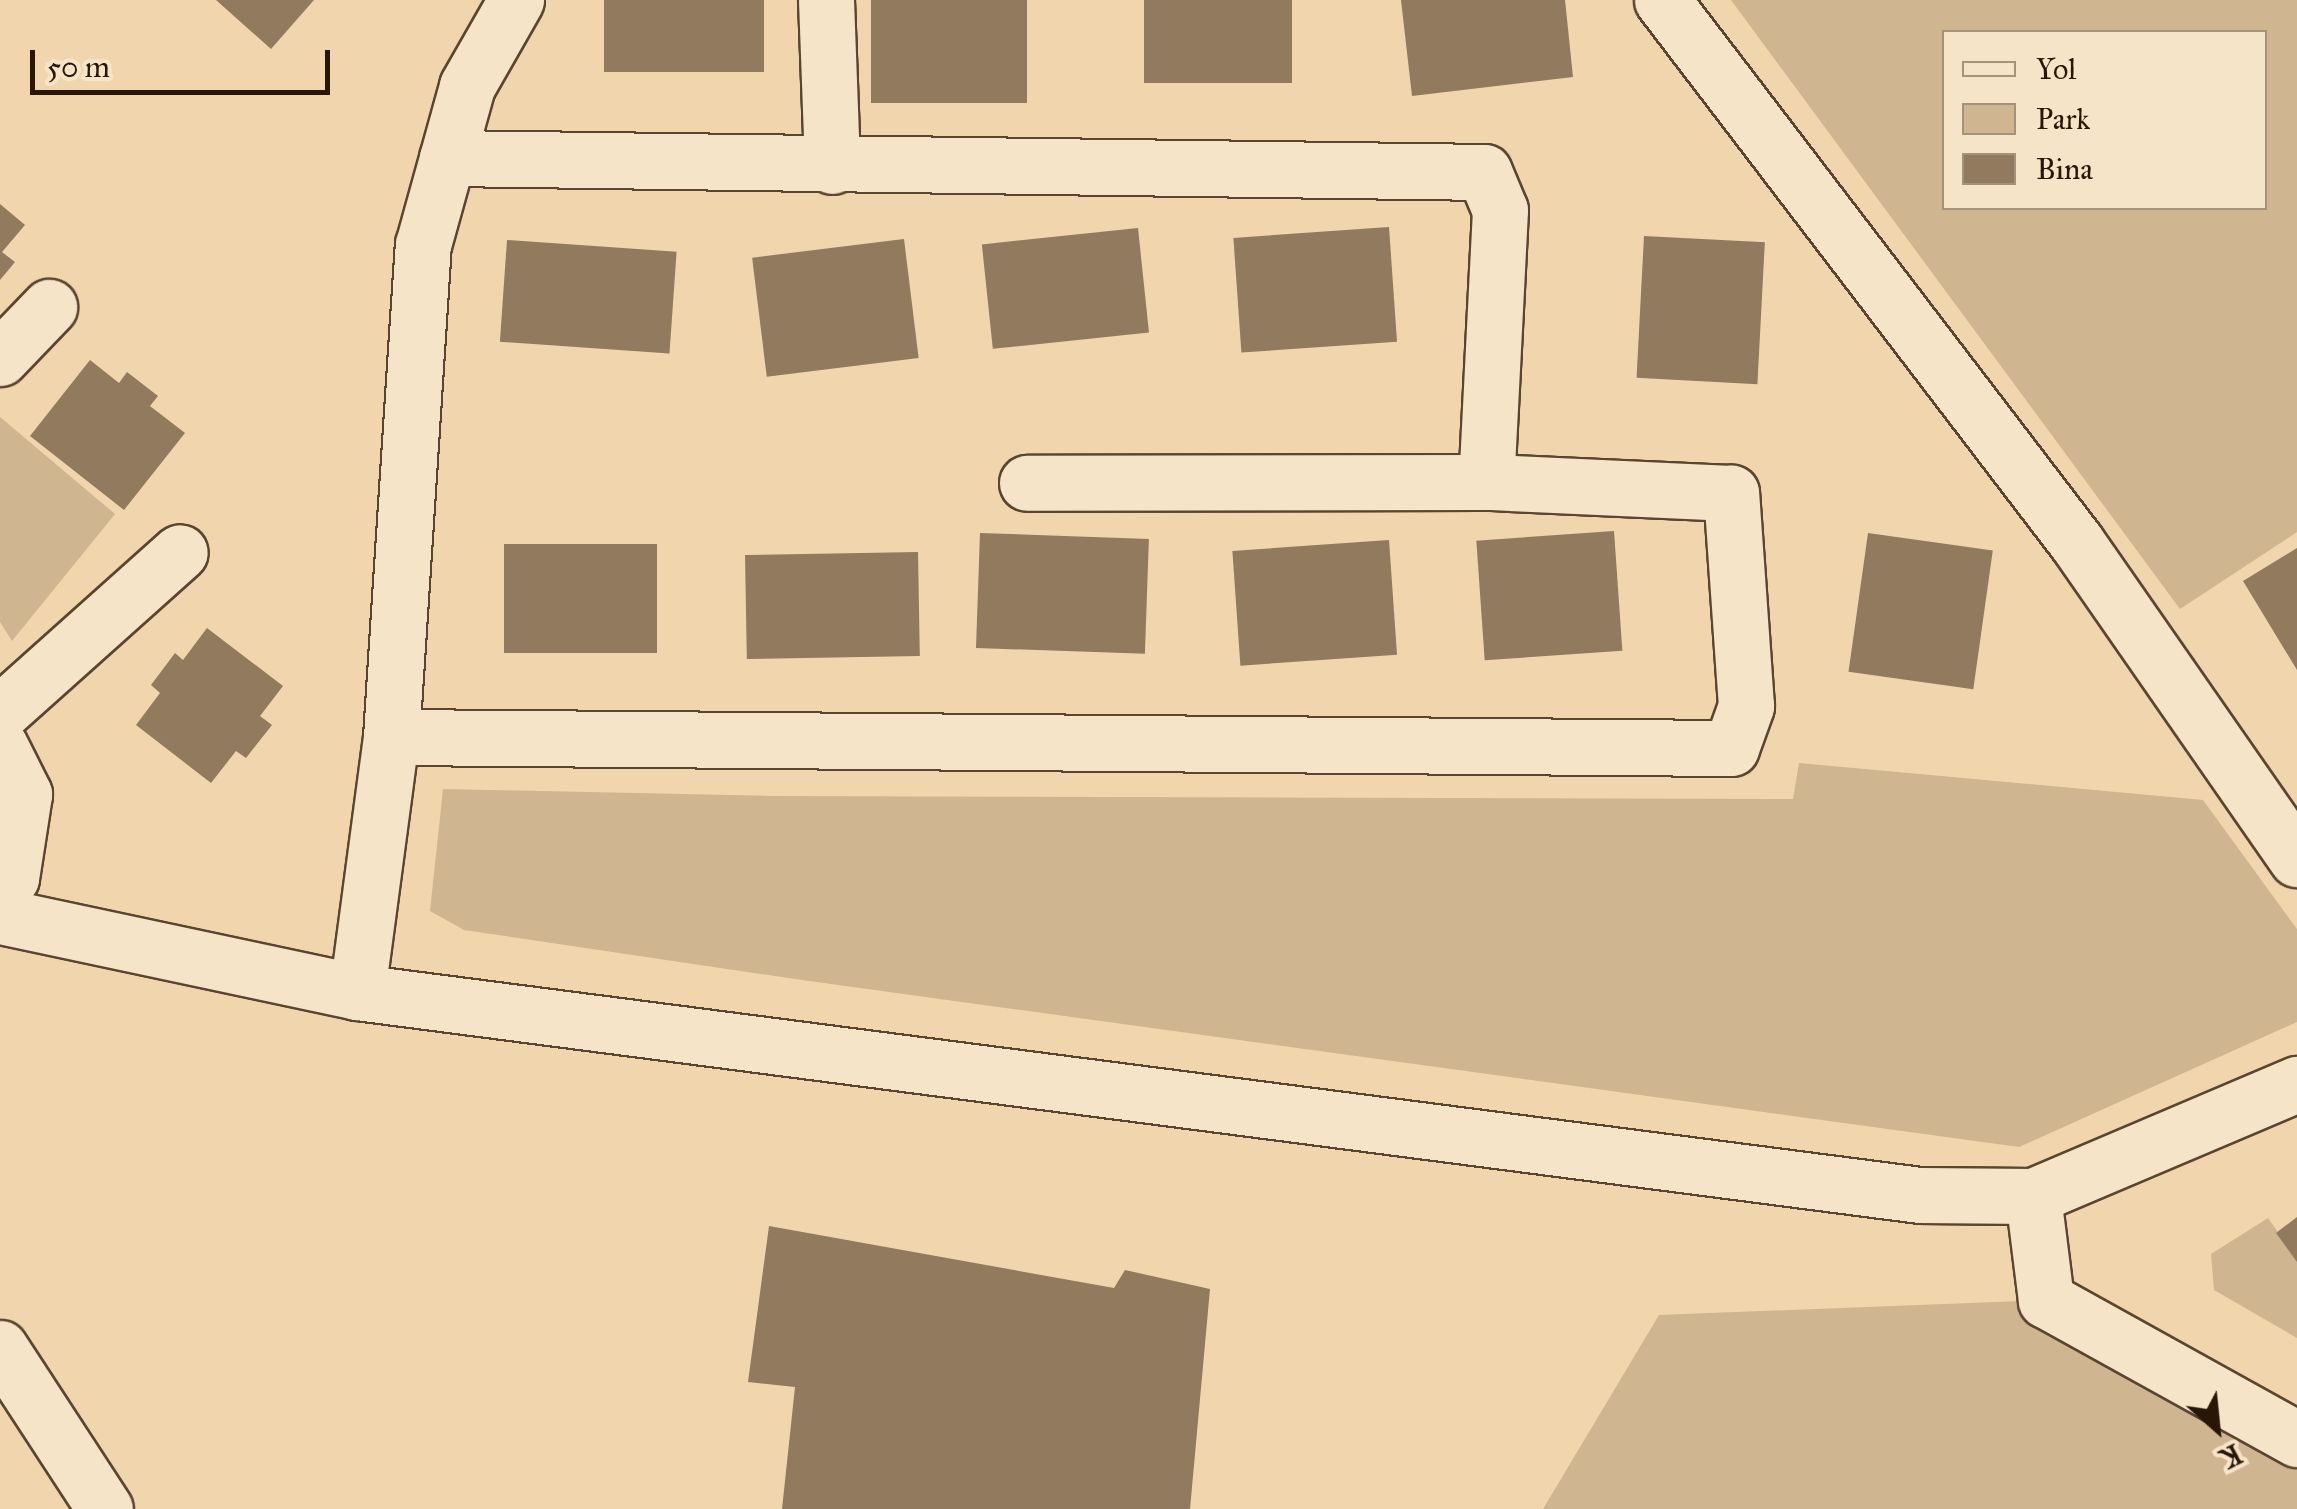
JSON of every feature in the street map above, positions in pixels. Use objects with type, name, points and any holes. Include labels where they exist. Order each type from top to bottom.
[{"type":"street","points":[[356,992],[391,737],[424,245],[467,86],[516,0]]},
{"type":"street","points":[[826,0],[832,166]]},
{"type":"street","points":[[1662,0],[2077,543],[2297,859]]},
{"type":"street","points":[[447,158],[1484,172],[1500,210],[1486,482]]},
{"type":"street","points":[[0,358],[49,308]]},
{"type":"street","points":[[391,737],[1731,748],[1746,706],[1732,493],[1486,482],[1027,482]]},
{"type":"street","points":[[0,713],[180,552]]},
{"type":"street","points":[[0,746],[24,794],[10,878],[0,884]]},
{"type":"street","points":[[0,916],[356,992],[1920,1195],[2034,1196],[2297,1084]]},
{"type":"street","points":[[2034,1196],[2046,1300],[2297,1439]]},
{"type":"street","points":[[0,1348],[105,1509]]},
{"type":"green space","points":[[1731,0],[2297,0],[2297,532],[2180,609]]},
{"type":"green space","points":[[0,417],[115,514],[12,641],[0,622]]},
{"type":"green space","points":[[1799,763],[2203,800],[2297,929],[2297,1022],[2019,1147],[464,930],[430,911],[443,789],[774,796],[1793,799]]},
{"type":"green space","points":[[2268,1218],[2297,1259],[2297,1338],[2214,1290],[2211,1254]]},
{"type":"green space","points":[[2046,1300],[2297,1425],[2297,1509],[1543,1509],[1659,1315]]},
{"type":"building","points":[[216,0],[314,0],[271,49]]},
{"type":"building","points":[[604,0],[764,0],[764,72],[604,72]]},
{"type":"building","points":[[871,0],[1027,0],[1027,103],[871,103]]},
{"type":"building","points":[[1144,0],[1292,0],[1292,83],[1144,83]]},
{"type":"building","points":[[1401,0],[1565,0],[1573,77],[1412,96]]},
{"type":"building","points":[[0,204],[25,225],[2,252],[15,262],[0,280]]},
{"type":"building","points":[[1389,227],[1397,342],[1241,353],[1233,238]]},
{"type":"building","points":[[1138,228],[1149,332],[993,349],[982,244]]},
{"type":"building","points":[[1644,236],[1765,242],[1757,384],[1637,378]]},
{"type":"building","points":[[904,239],[919,358],[767,377],[752,258]]},
{"type":"building","points":[[507,240],[677,252],[669,354],[500,342]]},
{"type":"building","points":[[90,360],[119,383],[127,372],[158,396],[150,406],[185,433],[124,510],[30,436]]},
{"type":"building","points":[[1614,531],[1622,651],[1485,660],[1476,541]]},
{"type":"building","points":[[980,533],[1149,539],[1145,654],[976,648]]},
{"type":"building","points":[[1868,533],[1993,551],[1973,689],[1849,672]]},
{"type":"building","points":[[1389,540],[1397,655],[1240,666],[1232,551]]},
{"type":"building","points":[[504,544],[657,544],[657,653],[504,653]]},
{"type":"building","points":[[2297,548],[2297,670],[2243,581]]},
{"type":"building","points":[[918,552],[920,656],[747,659],[745,555]]},
{"type":"building","points":[[207,628],[283,686],[260,716],[272,725],[246,758],[236,751],[211,783],[136,725],[160,693],[151,685],[175,653],[183,660]]},
{"type":"building","points":[[2297,1217],[2297,1262],[2276,1233]]},
{"type":"building","points":[[769,1226],[1114,1288],[1125,1270],[1210,1289],[1190,1509],[782,1509],[795,1387],[748,1382]]}]
